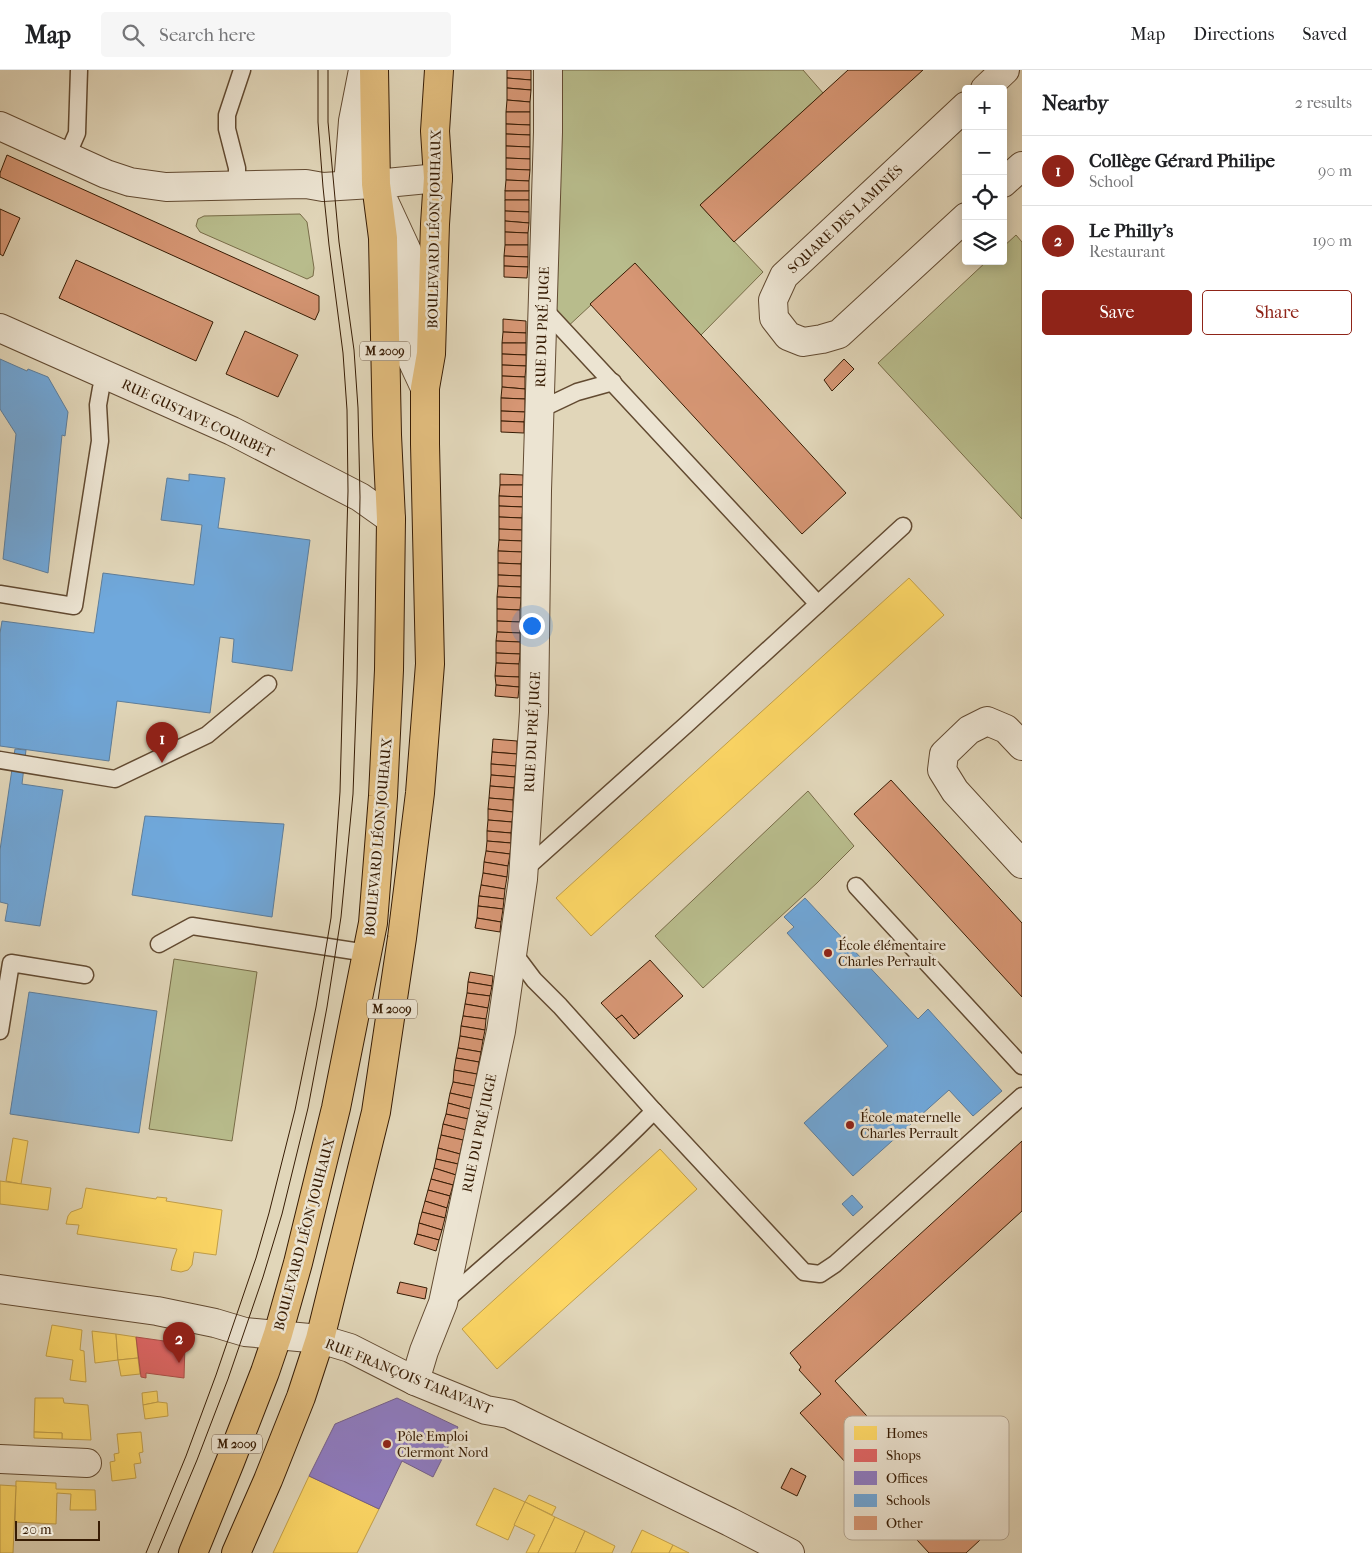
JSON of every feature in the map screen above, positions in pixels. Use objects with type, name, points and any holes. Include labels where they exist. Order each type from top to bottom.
[{"type":"main road","name":"BOULEVARD LÉON JOUHAUX","points":[[193,1553],[234,1453],[278,1334],[298,1263],[336,1108],[373,923],[383,796],[389,670],[391,518],[387,435],[383,238],[376,184],[374,70]]},
{"type":"main road","name":"BOULEVARD LÉON JOUHAUX","points":[[236,1553],[301,1398],[320,1339],[376,1112],[402,938],[420,793],[430,664],[425,388],[431,354],[438,178],[435,131],[439,70]]},
{"type":"street","points":[[348,185],[353,121],[363,70]]},
{"type":"street","name":"RUE DU PRÉ JUGE","points":[[415,1381],[424,1351],[443,1303],[501,1031],[524,870],[534,712],[539,410],[548,132],[548,70]]},
{"type":"street","points":[[989,85],[1005,70]]},
{"type":"street","name":"SQUARE DES LAMINÉS","points":[[962,110],[784,276],[773,300],[774,318],[788,336],[803,342],[839,334],[964,220]]},
{"type":"street","points":[[0,126],[106,174],[130,182],[148,185],[166,187],[306,184],[323,187],[438,178]]},
{"type":"street","points":[[1007,179],[1022,166]]},
{"type":"street","name":"BOULEVARD LÉON JOUHAUX","points":[[376,184],[406,251],[412,360],[425,388]]},
{"type":"street","name":"RUE GUSTAVE COURBET","points":[[0,328],[232,431],[360,497],[391,518]]},
{"type":"street","points":[[1022,746],[1006,728],[987,721],[969,730],[944,754],[942,770],[955,791],[1022,864]]},
{"type":"street","name":"RUE FRANÇOIS TARAVANT","points":[[0,1289],[157,1311],[215,1323],[244,1332],[320,1339],[350,1348],[415,1381],[486,1410],[509,1414],[790,1553]]},
{"type":"street","points":[[0,1459],[87,1464]]},
{"type":"lane","points":[[67,156],[77,133],[79,70]]},
{"type":"lane","points":[[237,186],[237,168],[227,129],[227,115],[242,70]]},
{"type":"lane","points":[[542,308],[818,604]]},
{"type":"lane","points":[[0,594],[74,606],[100,441],[98,405],[101,388],[107,375]]},
{"type":"lane","points":[[539,410],[577,392],[613,382]]},
{"type":"lane","points":[[524,870],[903,526]]},
{"type":"lane","points":[[0,760],[115,779],[207,735],[268,684]]},
{"type":"lane","points":[[856,886],[1022,1066]]},
{"type":"lane","points":[[159,944],[192,926],[367,953]]},
{"type":"lane","points":[[512,952],[534,980],[804,1272],[820,1274],[835,1264],[1022,1096]]},
{"type":"lane","points":[[0,1031],[11,963],[85,975]]},
{"type":"lane","points":[[443,1303],[654,1111]]},
{"type":"green space","points":[[548,70],[803,70],[823,93],[700,205],[763,272],[701,335],[635,264],[564,330],[543,308]]},
{"type":"green space","points":[[300,214],[307,222],[314,268],[313,276],[307,279],[200,232],[196,226],[198,219],[204,216]]},
{"type":"green space","points":[[1016,235],[1022,242],[1022,519],[878,363],[983,265],[1007,265],[1007,243]]},
{"type":"green space","points":[[808,791],[854,846],[817,883],[703,988],[655,936]]},
{"type":"green space","points":[[174,959],[257,972],[232,1141],[149,1129]]},
{"type":"building: Homes","points":[[909,578],[944,615],[591,936],[556,898]]},
{"type":"building: Homes","points":[[13,1138],[28,1141],[21,1184],[6,1181]]},
{"type":"building: Homes","points":[[660,1149],[697,1189],[497,1369],[462,1329]]},
{"type":"building: Homes","points":[[0,1181],[51,1188],[48,1210],[0,1204]]},
{"type":"building: Homes","points":[[86,1188],[156,1199],[157,1197],[167,1198],[166,1201],[222,1210],[216,1255],[194,1252],[192,1265],[188,1270],[181,1272],[171,1270],[177,1249],[77,1234],[79,1225],[66,1224],[71,1212],[82,1208]]},
{"type":"building: Homes","points":[[52,1325],[82,1330],[80,1350],[84,1351],[86,1382],[70,1380],[73,1360],[46,1356]]},
{"type":"building: Homes","points":[[92,1331],[116,1334],[118,1360],[95,1363]]},
{"type":"building: Homes","points":[[116,1334],[136,1337],[138,1358],[118,1360]]},
{"type":"building: Homes","points":[[138,1358],[140,1374],[121,1376],[118,1360]]},
{"type":"building: Homes","points":[[157,1391],[158,1402],[143,1405],[142,1393]]},
{"type":"building: Homes","points":[[35,1398],[63,1398],[64,1403],[88,1405],[91,1440],[62,1439],[62,1433],[34,1432]]},
{"type":"building: Homes","points":[[158,1402],[167,1403],[168,1416],[145,1419],[143,1405]]},
{"type":"building: Homes","points":[[34,1432],[62,1433],[62,1439],[34,1438]]},
{"type":"building: Homes","points":[[141,1432],[143,1452],[139,1453],[141,1463],[134,1464],[136,1478],[112,1481],[110,1462],[115,1461],[114,1454],[119,1453],[117,1434]]},
{"type":"building: Homes","points":[[309,1476],[379,1509],[357,1553],[273,1553]]},
{"type":"building: Homes","points":[[16,1481],[56,1483],[56,1489],[95,1490],[96,1510],[70,1510],[71,1494],[57,1493],[56,1524],[15,1522]]},
{"type":"building: Homes","points":[[0,1485],[16,1486],[13,1553],[0,1553]]},
{"type":"building: Homes","points":[[494,1488],[525,1502],[508,1540],[476,1525]]},
{"type":"building: Homes","points":[[529,1495],[556,1507],[552,1515],[525,1502]]},
{"type":"building: Homes","points":[[525,1502],[555,1517],[538,1553],[526,1553],[535,1535],[514,1525]]},
{"type":"building: Homes","points":[[555,1517],[585,1531],[575,1553],[538,1553]]},
{"type":"building: Homes","points":[[642,1530],[673,1545],[669,1553],[631,1553]]},
{"type":"building: Homes","points":[[585,1531],[615,1546],[612,1553],[575,1553]]},
{"type":"building: Homes","points":[[673,1545],[689,1553],[669,1553]]},
{"type":"building: Shops","points":[[136,1337],[185,1344],[184,1378],[146,1373],[146,1378],[141,1377]]},
{"type":"building: Offices","name":"Pôle Emploi Clermont Nord","points":[[397,1398],[458,1427],[433,1477],[402,1461],[379,1509],[309,1476],[335,1424]]},
{"type":"building: Schools","points":[[0,359],[27,371],[28,369],[48,377],[68,412],[65,436],[62,435],[48,573],[3,559],[16,434],[0,409]]},
{"type":"building: Schools","points":[[189,474],[225,478],[218,528],[310,540],[292,671],[232,662],[234,639],[220,637],[210,713],[117,701],[109,761],[0,746],[0,633],[2,621],[94,633],[103,573],[194,585],[202,525],[161,520],[167,478],[189,481]]},
{"type":"building: Schools","points":[[15,749],[26,750],[22,784],[63,790],[40,926],[5,921],[8,904],[0,902],[0,850]]},
{"type":"building: Schools","points":[[145,816],[284,824],[272,917],[132,895]]},
{"type":"building: Schools","points":[[805,898],[918,1019],[928,1009],[1002,1091],[973,1116],[949,1090],[853,1176],[804,1123],[888,1046],[787,933],[794,927],[784,917]]},
{"type":"building: Schools","points":[[29,992],[157,1011],[139,1133],[10,1114]]},
{"type":"building: Schools","points":[[852,1195],[863,1207],[853,1216],[842,1204]]},
{"type":"building: Other","points":[[507,70],[531,70],[531,80],[507,78]]},
{"type":"building: Other","points":[[848,70],[923,70],[734,242],[700,205]]},
{"type":"building: Other","points":[[507,78],[531,80],[531,90],[507,88]]},
{"type":"building: Other","points":[[507,88],[531,90],[530,102],[507,100]]},
{"type":"building: Other","points":[[507,100],[530,102],[530,112],[506,112]]},
{"type":"building: Other","points":[[506,112],[530,112],[530,125],[506,124]]},
{"type":"building: Other","points":[[506,124],[530,125],[530,135],[506,134]]},
{"type":"building: Other","points":[[506,134],[530,135],[530,147],[506,146]]},
{"type":"building: Other","points":[[506,146],[530,147],[530,159],[506,158]]},
{"type":"building: Other","points":[[7,155],[319,296],[319,311],[315,320],[0,177]]},
{"type":"building: Other","points":[[506,158],[530,159],[530,170],[506,169]]},
{"type":"building: Other","points":[[506,169],[530,170],[529,181],[506,180]]},
{"type":"building: Other","points":[[506,180],[529,181],[529,191],[505,191]]},
{"type":"building: Other","points":[[505,191],[529,191],[529,200],[505,200]]},
{"type":"building: Other","points":[[505,200],[529,200],[529,212],[505,211]]},
{"type":"building: Other","points":[[0,209],[20,218],[3,256],[0,254]]},
{"type":"building: Other","points":[[505,211],[529,212],[529,223],[505,221]]},
{"type":"building: Other","points":[[505,221],[529,223],[528,233],[505,232]]},
{"type":"building: Other","points":[[505,232],[528,233],[528,245],[505,245]]},
{"type":"building: Other","points":[[505,245],[528,245],[528,257],[504,256]]},
{"type":"building: Other","points":[[504,256],[528,257],[528,267],[504,266]]},
{"type":"building: Other","points":[[76,260],[213,322],[196,361],[59,298]]},
{"type":"building: Other","points":[[635,263],[846,493],[802,534],[590,304]]},
{"type":"building: Other","points":[[504,266],[528,267],[527,278],[504,277]]},
{"type":"building: Other","points":[[503,319],[526,321],[526,333],[503,332]]},
{"type":"building: Other","points":[[245,331],[298,355],[278,397],[226,374]]},
{"type":"building: Other","points":[[503,332],[526,333],[526,343],[502,343]]},
{"type":"building: Other","points":[[502,343],[526,343],[526,355],[502,354]]},
{"type":"building: Other","points":[[502,354],[526,355],[526,366],[502,365]]},
{"type":"building: Other","points":[[844,359],[854,369],[832,391],[824,380]]},
{"type":"building: Other","points":[[502,365],[526,366],[525,377],[502,376]]},
{"type":"building: Other","points":[[502,376],[525,377],[525,389],[502,387]]},
{"type":"building: Other","points":[[502,387],[525,389],[525,399],[501,398]]},
{"type":"building: Other","points":[[501,398],[525,399],[525,412],[501,411]]},
{"type":"building: Other","points":[[501,411],[525,412],[524,422],[501,421]]},
{"type":"building: Other","points":[[501,421],[524,422],[524,433],[501,432]]},
{"type":"building: Other","points":[[500,474],[523,475],[524,485],[500,485]]},
{"type":"building: Other","points":[[500,485],[524,485],[523,497],[499,496]]},
{"type":"building: Other","points":[[499,496],[523,497],[523,507],[499,506]]},
{"type":"building: Other","points":[[499,506],[523,507],[522,518],[499,517]]},
{"type":"building: Other","points":[[499,517],[522,518],[522,530],[499,529]]},
{"type":"building: Other","points":[[499,529],[522,530],[522,541],[499,540]]},
{"type":"building: Other","points":[[499,540],[522,541],[522,552],[498,551]]},
{"type":"building: Other","points":[[498,551],[522,552],[521,564],[498,563]]},
{"type":"building: Other","points":[[498,563],[521,564],[521,576],[498,575]]},
{"type":"building: Other","points":[[498,575],[521,576],[521,587],[498,586]]},
{"type":"building: Other","points":[[498,586],[521,587],[521,598],[497,597]]},
{"type":"building: Other","points":[[497,597],[521,598],[520,610],[497,609]]},
{"type":"building: Other","points":[[497,609],[520,610],[520,622],[497,621]]},
{"type":"building: Other","points":[[497,621],[520,622],[520,633],[497,632]]},
{"type":"building: Other","points":[[497,632],[520,633],[520,642],[496,641]]},
{"type":"building: Other","points":[[496,641],[520,642],[520,654],[496,653]]},
{"type":"building: Other","points":[[496,653],[520,654],[519,664],[496,663]]},
{"type":"building: Other","points":[[496,663],[519,664],[519,677],[495,676]]},
{"type":"building: Other","points":[[495,676],[519,677],[519,687],[496,685]]},
{"type":"building: Other","points":[[496,685],[519,687],[518,698],[495,696]]},
{"type":"building: Other","points":[[493,739],[517,741],[517,754],[492,752]]},
{"type":"building: Other","points":[[492,752],[517,754],[516,766],[491,764]]},
{"type":"building: Other","points":[[491,764],[516,766],[515,777],[491,775]]},
{"type":"building: Other","points":[[491,775],[515,777],[514,788],[490,786]]},
{"type":"building: Other","points":[[891,780],[1022,923],[1022,997],[854,814]]},
{"type":"building: Other","points":[[490,786],[514,788],[513,800],[489,798]]},
{"type":"building: Other","points":[[489,798],[513,800],[513,812],[488,809]]},
{"type":"building: Other","points":[[488,809],[513,812],[512,822],[488,820]]},
{"type":"building: Other","points":[[488,820],[512,822],[511,833],[487,831]]},
{"type":"building: Other","points":[[487,831],[511,833],[511,843],[487,841]]},
{"type":"building: Other","points":[[487,841],[511,843],[510,854],[486,851]]},
{"type":"building: Other","points":[[486,851],[510,854],[508,866],[484,862]]},
{"type":"building: Other","points":[[484,862],[508,866],[507,877],[483,873]]},
{"type":"building: Other","points":[[483,873],[507,877],[505,889],[481,885]]},
{"type":"building: Other","points":[[481,885],[505,889],[504,899],[479,896]]},
{"type":"building: Other","points":[[479,896],[504,899],[503,909],[478,906]]},
{"type":"building: Other","points":[[478,906],[503,909],[501,922],[477,918]]},
{"type":"building: Other","points":[[477,918],[501,922],[500,932],[475,928]]},
{"type":"building: Other","points":[[650,960],[683,996],[639,1035],[622,1015],[616,1019],[601,1003]]},
{"type":"building: Other","points":[[470,972],[493,976],[492,986],[468,982]]},
{"type":"building: Other","points":[[468,982],[492,986],[490,996],[467,993]]},
{"type":"building: Other","points":[[467,993],[490,996],[488,1008],[465,1004]]},
{"type":"building: Other","points":[[465,1004],[488,1008],[486,1019],[463,1016]]},
{"type":"building: Other","points":[[622,1015],[639,1035],[634,1039],[616,1019]]},
{"type":"building: Other","points":[[463,1016],[486,1019],[485,1030],[461,1026]]},
{"type":"building: Other","points":[[461,1026],[485,1030],[483,1040],[460,1036]]},
{"type":"building: Other","points":[[460,1036],[483,1040],[481,1052],[458,1048]]},
{"type":"building: Other","points":[[458,1048],[481,1052],[479,1062],[456,1058]]},
{"type":"building: Other","points":[[456,1058],[479,1062],[477,1074],[454,1070]]},
{"type":"building: Other","points":[[454,1070],[477,1074],[475,1086],[453,1082]]},
{"type":"building: Other","points":[[453,1082],[475,1086],[472,1098],[450,1093]]},
{"type":"building: Other","points":[[450,1093],[472,1098],[470,1109],[448,1103]]},
{"type":"building: Other","points":[[448,1103],[470,1109],[468,1119],[446,1114]]},
{"type":"building: Other","points":[[446,1114],[468,1119],[466,1130],[443,1124]]},
{"type":"building: Other","points":[[443,1124],[466,1130],[463,1140],[441,1135]]},
{"type":"building: Other","points":[[441,1135],[463,1140],[460,1154],[438,1148]]},
{"type":"building: Other","points":[[1022,1141],[1022,1211],[835,1381],[867,1416],[844,1416],[844,1461],[800,1413],[821,1394],[799,1370],[801,1367],[790,1353]]},
{"type":"building: Other","points":[[438,1148],[460,1154],[458,1164],[436,1159]]},
{"type":"building: Other","points":[[436,1159],[458,1164],[456,1175],[434,1168]]},
{"type":"building: Other","points":[[434,1168],[456,1175],[453,1185],[431,1179]]},
{"type":"building: Other","points":[[431,1179],[453,1185],[450,1196],[428,1190]]},
{"type":"building: Other","points":[[428,1190],[450,1196],[447,1208],[425,1201]]},
{"type":"building: Other","points":[[425,1201],[447,1208],[445,1218],[422,1212]]},
{"type":"building: Other","points":[[422,1212],[445,1218],[442,1230],[419,1223]]},
{"type":"building: Other","points":[[419,1223],[442,1230],[439,1240],[417,1234]]},
{"type":"building: Other","points":[[417,1234],[439,1240],[436,1251],[414,1244]]},
{"type":"building: Other","points":[[400,1282],[427,1288],[425,1299],[397,1293]]},
{"type":"building: Other","points":[[791,1468],[806,1476],[797,1496],[781,1488]]},
{"type":"building: Other","points":[[917,1540],[980,1540],[966,1553],[929,1553]]},
{"type":"tram line","points":[[146,1553],[186,1456],[256,1258],[295,1110],[316,1007],[331,918],[340,792],[348,491],[347,410],[343,353],[323,187],[318,122],[318,70]]},
{"type":"tram line","points":[[158,1553],[228,1379],[263,1277],[282,1214],[308,1108],[327,1007],[341,917],[353,794],[360,497],[358,408],[354,350],[339,242],[328,122],[328,70]]},
{"type":"place","name":"Collège Gérard Philipe","points":[[162,763]]},
{"type":"place","name":"École élémentaire Charles Perrault","points":[[828,953]]},
{"type":"place","name":"École maternelle Charles Perrault","points":[[850,1125]]},
{"type":"place","name":"Le Philly's","points":[[179,1363]]},
{"type":"place","name":"Pôle Emploi Clermont Nord","points":[[387,1444]]}]
